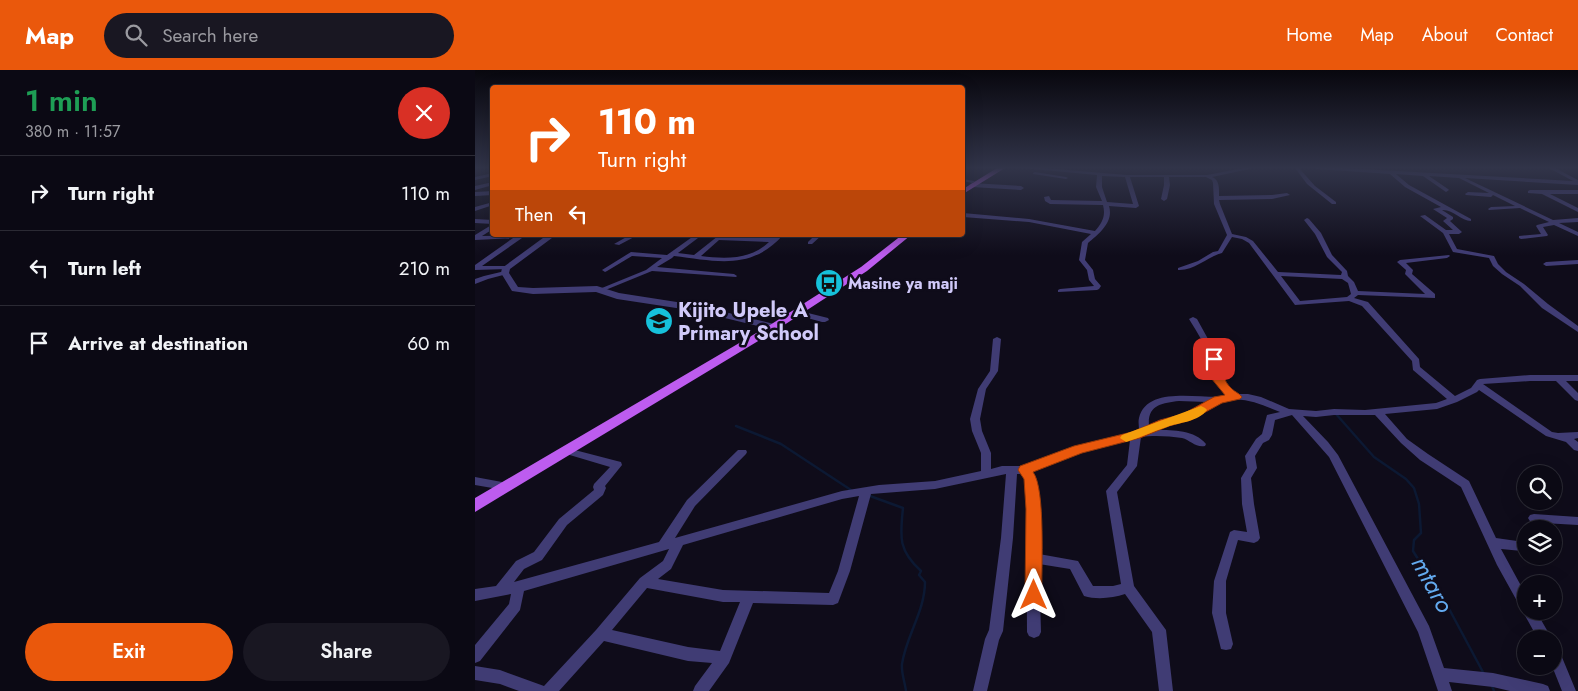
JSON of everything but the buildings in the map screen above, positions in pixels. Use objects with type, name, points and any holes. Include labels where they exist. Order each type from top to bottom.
[{"type":"main road","points":[[475,506],[771,326],[838,281],[898,237]]},
{"type":"main road","points":[[475,498],[796,312],[864,269],[904,237]]},
{"type":"street","points":[[1047,197],[1047,200],[1050,202],[1105,203],[1136,206],[1133,197]]},
{"type":"street","points":[[1060,291],[1097,288],[1098,286],[1092,280],[1090,270],[1082,260],[1085,242],[1097,233],[1106,220],[1105,203],[1102,197]]},
{"type":"street","points":[[1230,235],[1217,204],[1218,198],[1272,197]]},
{"type":"street","points":[[1325,197],[1334,203]]},
{"type":"street","points":[[1428,197],[1469,220]]},
{"type":"street","points":[[1498,197],[1578,234]]},
{"type":"street","points":[[1553,197],[1578,210]]},
{"type":"street","points":[[475,209],[490,204]]},
{"type":"street","points":[[1491,209],[1522,207]]},
{"type":"street","points":[[1445,232],[1459,232],[1446,221],[1451,218],[1436,209],[1449,208]]},
{"type":"street","points":[[1499,209],[1505,212]]},
{"type":"street","points":[[965,215],[1054,224],[1097,233]]},
{"type":"street","points":[[1423,216],[1445,232],[1457,252],[1492,257],[1495,265],[1504,273],[1578,330]]},
{"type":"street","points":[[1307,220],[1318,233],[1329,256],[1345,272],[1344,277]]},
{"type":"street","points":[[1521,237],[1545,235],[1539,226],[1553,222],[1578,220]]},
{"type":"street","points":[[475,221],[490,222]]},
{"type":"street","points":[[475,238],[490,228]]},
{"type":"street","points":[[1180,269],[1220,252],[1230,235]]},
{"type":"street","points":[[1230,235],[1244,238],[1251,242],[1297,303],[1352,296],[1433,296],[1408,274],[1410,270],[1400,262],[1447,256]]},
{"type":"street","points":[[475,238],[498,237]]},
{"type":"street","points":[[475,268],[520,237]]},
{"type":"street","points":[[475,282],[505,271],[549,237]]},
{"type":"street","points":[[617,244],[631,237]]},
{"type":"street","points":[[505,271],[515,289],[521,291],[601,290],[652,269],[696,237]]},
{"type":"street","points":[[696,256],[720,238],[777,237]]},
{"type":"street","points":[[605,270],[631,254],[742,259],[758,254],[777,237]]},
{"type":"street","points":[[810,243],[817,237]]},
{"type":"street","points":[[1546,264],[1578,262]]},
{"type":"street","points":[[475,268],[505,271]]},
{"type":"street","points":[[652,269],[734,276]]},
{"type":"street","points":[[1276,274],[1344,277],[1351,282],[1352,296]]},
{"type":"street","points":[[601,290],[617,296],[696,308],[771,326]]},
{"type":"street","points":[[1352,296],[1365,304],[1416,361],[1415,368],[1455,400]]},
{"type":"street","points":[[796,312],[825,320]]},
{"type":"street","points":[[1193,319],[1214,359],[1217,378],[1228,392],[1236,397]]},
{"type":"street","points":[[986,473],[986,453],[977,431],[975,419],[982,389],[994,371],[997,339]]},
{"type":"street","points":[[1557,377],[1578,398]]},
{"type":"street","points":[[1225,644],[1219,613],[1220,581],[1233,535],[1254,538],[1246,478],[1252,468],[1250,456],[1259,441],[1263,440],[1269,433],[1270,417],[1291,413],[1378,412],[1437,406],[1455,400],[1474,390],[1480,382],[1557,377],[1578,378]]},
{"type":"street","points":[[1478,385],[1549,434],[1569,440],[1578,448]]},
{"type":"street","points":[[1166,691],[1159,630],[1128,588],[1111,491],[1132,466],[1143,412],[1153,403],[1163,399],[1218,400],[1248,396],[1291,413],[1325,443],[1424,630],[1445,691]]},
{"type":"street","points":[[475,595],[517,587],[842,495],[935,485],[986,473],[1018,470],[1078,450],[1140,434],[1165,423],[1187,417],[1218,400]]},
{"type":"street","points":[[1378,412],[1404,441],[1424,457],[1465,484],[1494,543],[1501,562],[1517,591]]},
{"type":"street","points":[[1140,434],[1188,436],[1196,438],[1201,444]]},
{"type":"street","points":[[1558,436],[1578,435]]},
{"type":"street","points":[[500,590],[520,565],[538,556],[563,522],[599,492],[601,488],[598,487],[617,466],[567,451]]},
{"type":"street","points":[[663,546],[691,503],[742,452]]},
{"type":"street","points":[[1018,470],[1031,478],[1034,632]]},
{"type":"street","points":[[980,691],[992,639],[996,631],[1007,538],[1018,470]]},
{"type":"street","points":[[475,481],[498,485]]},
{"type":"street","points":[[643,582],[723,596],[833,599],[844,571],[866,491]]},
{"type":"street","points":[[1535,520],[1534,518],[1578,521]]},
{"type":"street","points":[[549,691],[601,634],[643,582],[667,565],[679,541]]},
{"type":"street","points":[[1494,543],[1517,545]]},
{"type":"street","points":[[1033,558],[1074,565],[1089,592],[1113,592],[1128,588]]},
{"type":"street","points":[[475,656],[515,606],[517,587]]},
{"type":"street","points":[[700,691],[724,658],[749,598]]},
{"type":"street","points":[[601,634],[669,650],[724,658]]},
{"type":"street","points":[[475,672],[539,691]]},
{"type":"street","points":[[1439,674],[1493,680],[1543,691]]},
{"type":"street","points":[[1562,674],[1569,691]]},
{"type":"waterway","name":"mtaro","points":[[1336,414],[1374,457],[1406,479],[1414,488],[1419,504],[1421,533],[1414,540],[1413,551],[1447,605],[1484,674]]},
{"type":"waterway","points":[[736,426],[781,444],[851,490]]},
{"type":"waterway","points":[[870,496],[903,508],[902,543],[908,556],[921,571],[919,575],[925,582],[922,603],[907,643],[902,664],[906,691]]},
{"type":"waterway","name":"mtaro","points":[[1492,686],[1494,691]]},
{"type":"slow traffic","points":[[1126,438],[1187,417],[1201,410]]},
{"type":"place","name":"Masine ya maji","points":[[829,283]]},
{"type":"place","name":"Kijito Upele A Primary School","points":[[659,321]]},
{"type":"route","points":[[1034,595],[1031,478],[1025,470],[1078,450],[1144,433],[1165,423],[1187,417],[1218,400],[1236,397],[1228,392],[1217,378],[1214,359]]}]
